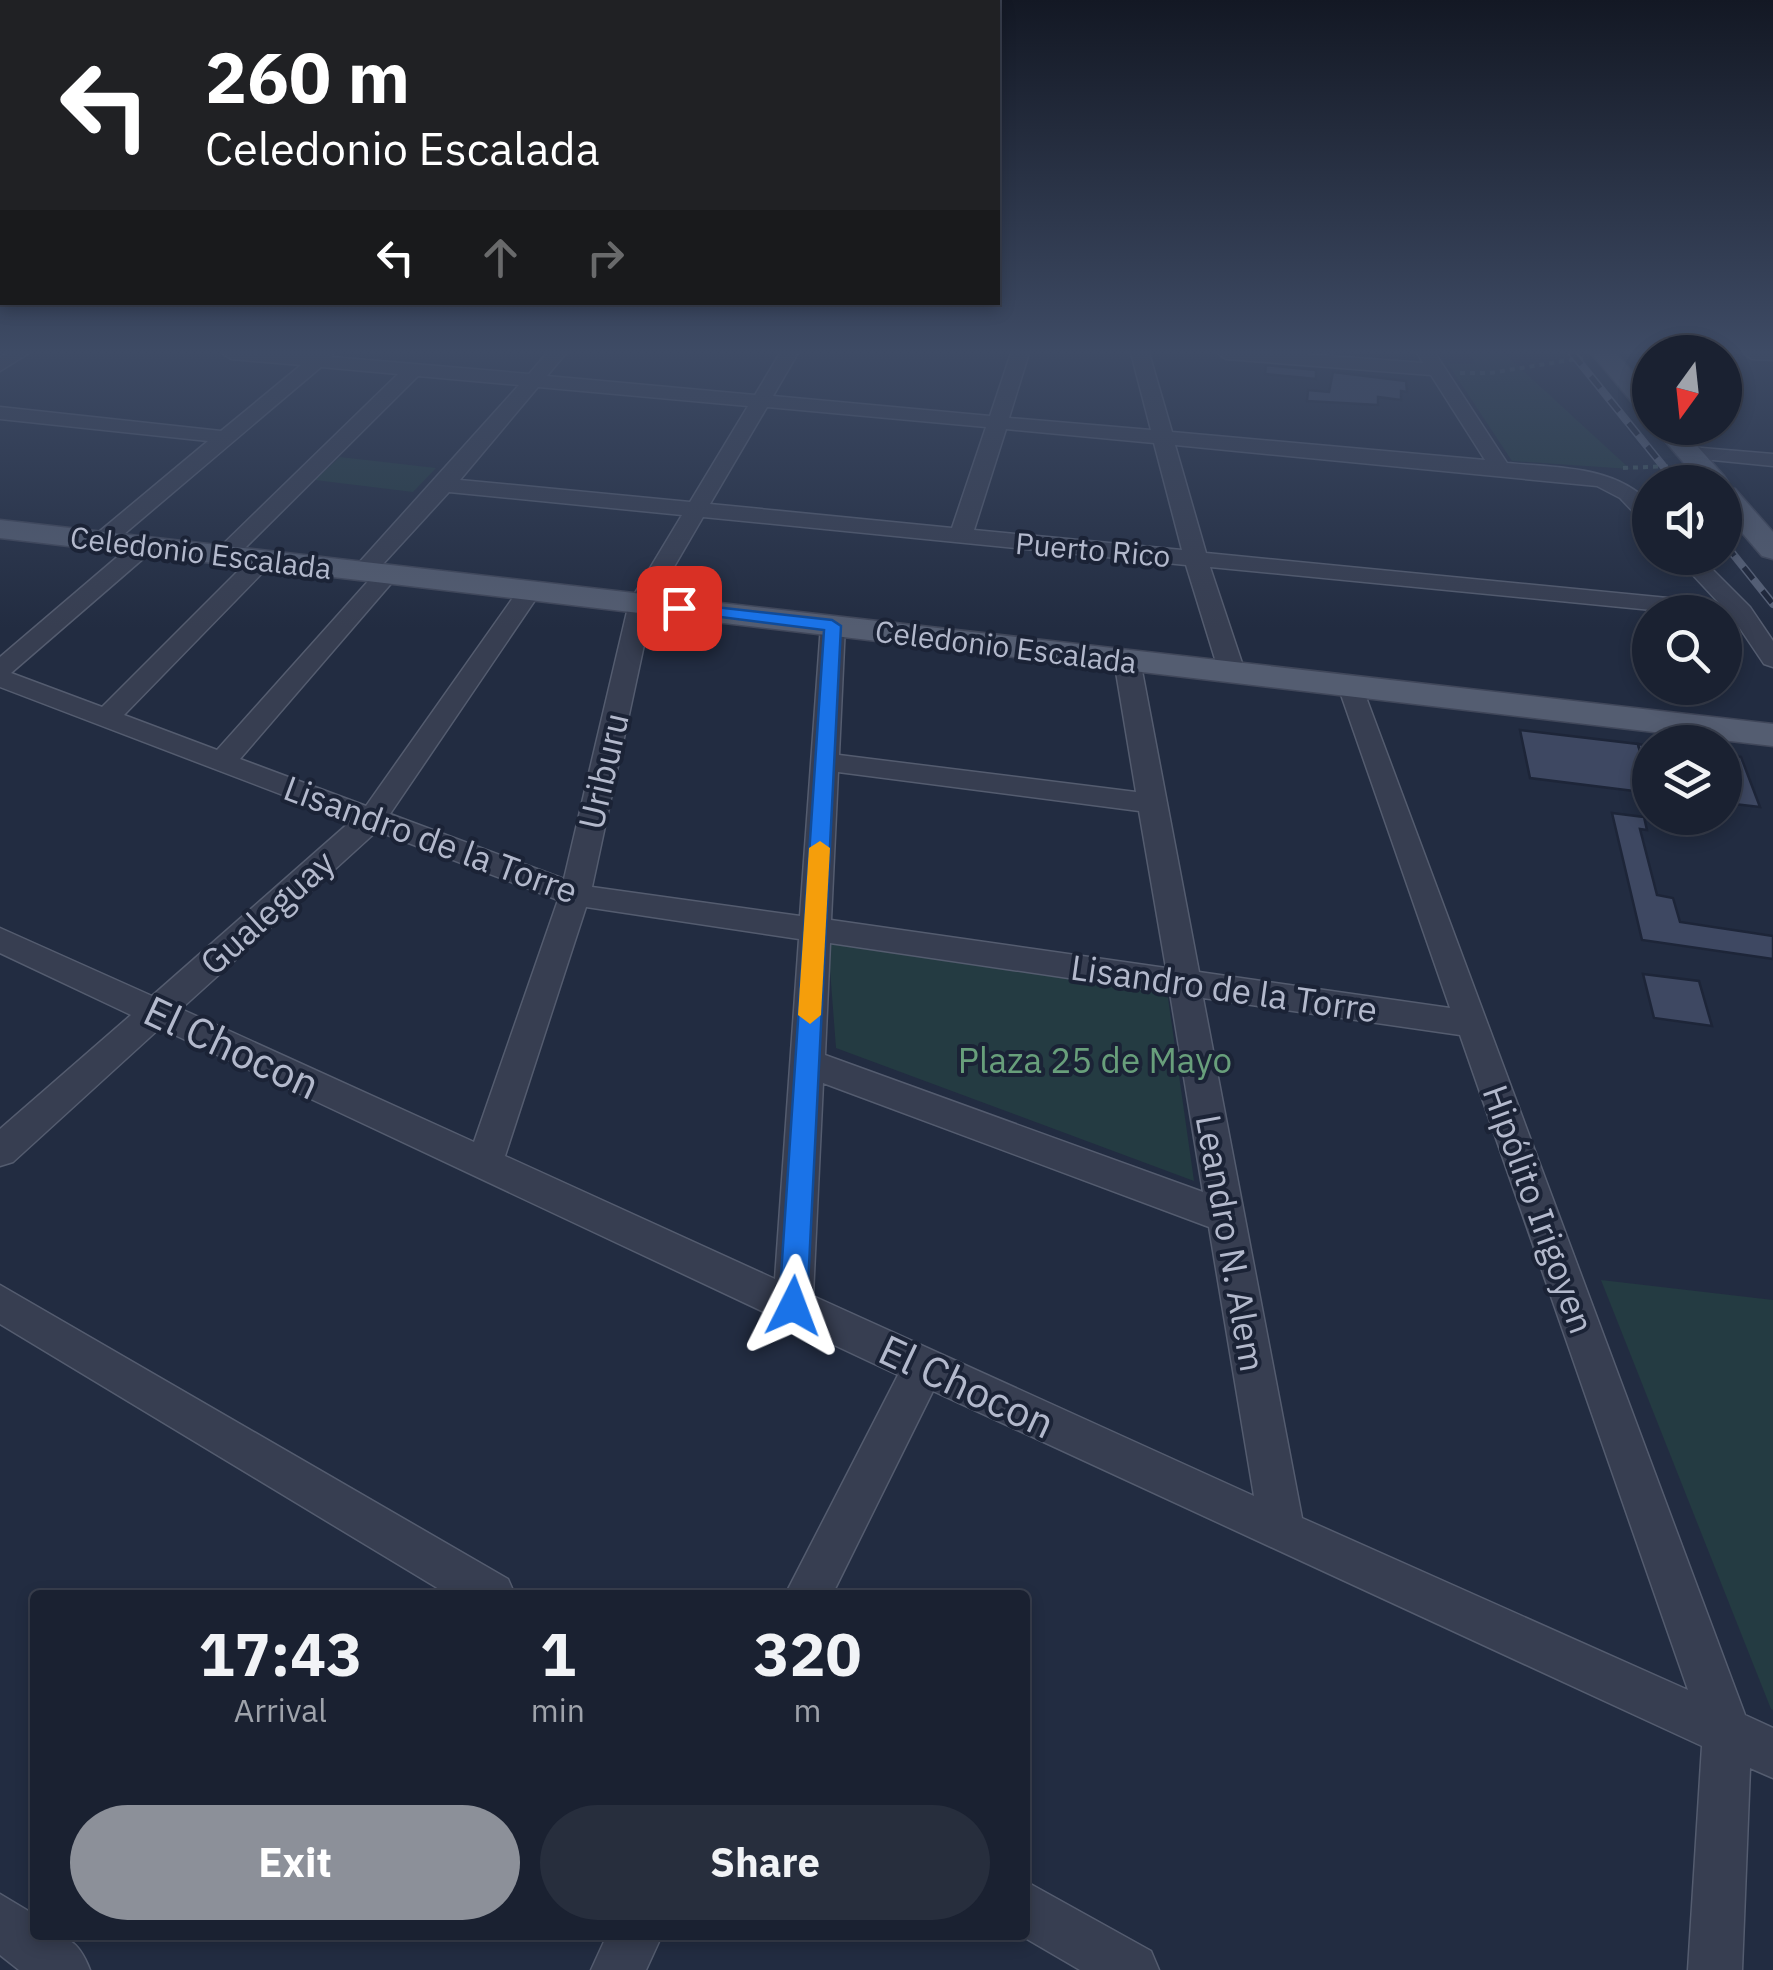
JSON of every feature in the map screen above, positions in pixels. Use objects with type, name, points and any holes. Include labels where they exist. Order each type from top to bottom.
[{"type":"main road","points":[[1683,445],[1700,465]]},
{"type":"main road","points":[[1742,514],[1773,550]]},
{"type":"main road","name":"Celedonio Escalada","points":[[1,530],[1773,734]]},
{"type":"street","points":[[102,541],[215,445]]},
{"type":"street","points":[[225,555],[337,445]]},
{"type":"street","points":[[222,762],[478,445]]},
{"type":"street","name":"Uriburu","points":[[484,1164],[575,895],[640,603],[734,445]]},
{"type":"street","points":[[961,536],[992,445]]},
{"type":"street","points":[[1164,445],[1232,672]]},
{"type":"street","points":[[1248,445],[1602,480],[1632,497]]},
{"type":"street","points":[[1485,445],[1500,468]]},
{"type":"street","points":[[1690,453],[1773,460]]},
{"type":"street","name":"Puerto Rico","points":[[444,485],[1632,601]]},
{"type":"street","points":[[0,670],[144,546]]},
{"type":"street","points":[[106,718],[262,560]]},
{"type":"street","points":[[1706,575],[1725,595]]},
{"type":"street","name":"Gualeguay","points":[[0,1151],[372,819],[530,590]]},
{"type":"street","points":[[1742,613],[1773,658]]},
{"type":"street","points":[[793,1306],[832,626]]},
{"type":"street","name":"Leandro N. Alem","points":[[1127,660],[1282,1532]]},
{"type":"street","name":"Lisandro de la Torre","points":[[0,678],[575,895],[1472,1024]]},
{"type":"street","name":"Hipólito Irigoyen","points":[[1352,686],[1727,1732]]},
{"type":"street","points":[[825,762],[1152,803]]},
{"type":"street","name":"El Chocon","points":[[0,940],[1282,1532],[1773,1754]]},
{"type":"street","points":[[807,1063],[1226,1217]]},
{"type":"street","points":[[0,1303],[484,1590]]},
{"type":"street","points":[[811,1590],[924,1366]]},
{"type":"street","points":[[1715,1970],[1727,1732]]},
{"type":"street","points":[[1030,1911],[1132,1970]]},
{"type":"street","points":[[0,1922],[63,1970]]},
{"type":"street","points":[[618,1970],[633,1940]]},
{"type":"green space","points":[[1501,445],[1604,445],[1630,469],[1512,461]]},
{"type":"green space","points":[[340,457],[436,468],[413,492],[315,480]]},
{"type":"green space","name":"Plaza 25 de Mayo","points":[[828,943],[1167,991],[1194,1181],[836,1048]]},
{"type":"green space","points":[[1601,1280],[1773,1300],[1773,1710],[1771,1709]]},
{"type":"building","points":[[1520,730],[1632,743],[1632,791],[1530,778]]},
{"type":"building","points":[[1742,760],[1760,807],[1742,805]]},
{"type":"building","points":[[1612,813],[1632,816],[1632,835],[1642,835],[1657,895],[1673,898],[1680,922],[1773,936],[1773,959],[1642,940]]},
{"type":"building","points":[[1643,974],[1699,981],[1712,1026],[1654,1018]]},
{"type":"railway","points":[[1646,445],[1662,465]]},
{"type":"railway","points":[[1742,565],[1773,604]]},
{"type":"slow traffic","points":[[810,1015],[820,848]]},
{"type":"route","points":[[679,608],[832,626],[793,1306]]}]
